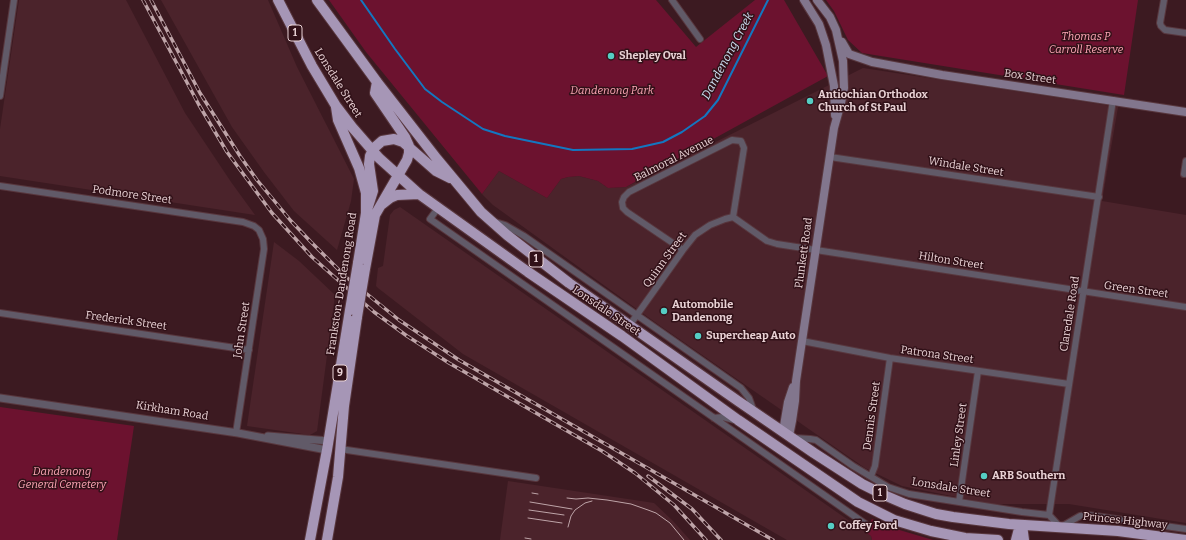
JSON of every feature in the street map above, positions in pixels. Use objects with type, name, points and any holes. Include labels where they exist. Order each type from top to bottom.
[{"type":"highway","name":"Lonsdale Street","points":[[278,0],[312,66],[336,106],[352,128],[372,151],[418,194],[622,336],[738,420],[858,502],[883,515],[906,524],[931,531],[952,536],[998,540]]},
{"type":"highway","name":"Lonsdale Street","points":[[317,0],[377,82],[454,180],[491,222],[518,246],[542,264],[754,412],[870,488],[905,504],[948,517],[1021,525]]},
{"type":"highway","points":[[377,82],[375,93],[405,137],[409,146]]},
{"type":"highway","name":"Frankston-Dandenong Road","points":[[327,540],[338,477],[344,400],[361,266],[366,213],[366,196],[362,178],[351,148],[338,120],[336,106]]},
{"type":"highway","points":[[366,213],[373,191],[369,162],[372,151],[380,142],[399,140],[409,146],[436,172],[454,180]]},
{"type":"highway","name":"9","points":[[398,175],[408,158],[409,146]]},
{"type":"highway","name":"Frankston-Dandenong Road","points":[[361,266],[373,220],[398,175]]},
{"type":"highway","points":[[379,207],[387,200],[395,196],[418,194]]},
{"type":"highway","name":"Frankston-Dandenong Road","points":[[310,540],[354,314]]},
{"type":"highway","points":[[622,336],[629,326]]},
{"type":"highway","points":[[782,449],[788,435]]},
{"type":"highway","name":"Kirkham Road","points":[[328,446],[340,449]]},
{"type":"highway","points":[[1016,540],[1021,525]]},
{"type":"highway","points":[[1021,525],[1024,540]]},
{"type":"highway","name":"Princes Highway","points":[[1021,525],[1099,529],[1186,540]]},
{"type":"highway","points":[[1099,529],[1146,540]]},
{"type":"main road","points":[[804,0],[816,18],[826,45],[833,55],[843,61]]},
{"type":"main road","points":[[817,0],[830,17],[836,30]]},
{"type":"main road","name":"Plunkett Road","points":[[788,435],[788,402],[796,381],[834,128],[843,94],[843,61],[836,30]]},
{"type":"main road","name":"Box Street","points":[[836,30],[848,53],[872,62]]},
{"type":"main road","name":"Plunkett Road","points":[[826,45],[834,86],[834,128]]},
{"type":"main road","name":"Box Street","points":[[843,61],[872,62],[942,75],[1186,112]]},
{"type":"street","points":[[0,96],[14,0]]},
{"type":"street","points":[[672,0],[700,39]]},
{"type":"street","points":[[1164,0],[1160,23],[1161,26],[1165,30],[1186,33]]},
{"type":"street","name":"Claredale Road","points":[[1049,514],[1113,100]]},
{"type":"street","name":"Balmoral Avenue","points":[[683,250],[627,212],[623,208],[622,202],[624,197],[629,192],[732,140],[741,141],[744,148],[733,217]]},
{"type":"street","name":"Windale Street","points":[[830,156],[1099,197]]},
{"type":"street","points":[[1184,174],[1186,161]]},
{"type":"street","name":"Podmore Street","points":[[0,186],[243,222],[254,226],[258,230]]},
{"type":"street","points":[[438,208],[430,219],[458,240],[614,347],[867,525]]},
{"type":"street","points":[[733,217],[767,241],[815,250]]},
{"type":"street","name":"Quinn Street","points":[[629,326],[695,235],[710,225],[733,217]]},
{"type":"street","name":"Lonsdale Street","points":[[491,222],[503,224],[512,229],[743,390],[749,398],[754,412]]},
{"type":"street","points":[[458,240],[466,228]]},
{"type":"street","name":"John Street","points":[[237,433],[264,249],[263,239],[258,230]]},
{"type":"street","name":"Hilton Street","points":[[815,250],[1084,292]]},
{"type":"street","name":"Green Street","points":[[1084,292],[1186,307]]},
{"type":"street","name":"Frederick Street","points":[[0,313],[249,350]]},
{"type":"street","points":[[614,347],[622,336]]},
{"type":"street","name":"Patrona Street","points":[[802,341],[890,358],[1069,384]]},
{"type":"street","name":"Dennis Street","points":[[871,476],[874,466],[890,358]]},
{"type":"street","name":"Linley Street","points":[[959,502],[978,370]]},
{"type":"street","name":"Kirkham Road","points":[[0,398],[328,446]]},
{"type":"street","points":[[714,418],[721,417],[738,420]]},
{"type":"street","name":"Lonsdale Street","points":[[788,435],[816,440],[894,490],[909,494],[1016,511],[1049,514]]},
{"type":"street","name":"Kirkham Road","points":[[340,449],[536,478]]},
{"type":"street","points":[[775,460],[782,449]]},
{"type":"street","points":[[1049,514],[1060,527]]},
{"type":"street","name":"Princes Highway","points":[[1060,527],[1080,516],[1088,514],[1186,529]]},
{"type":"shaded area","points":[[19,0],[126,0],[185,113],[255,215],[0,176],[0,129]]},
{"type":"shaded area","points":[[161,0],[268,0],[297,67],[354,179],[351,201],[337,250],[294,211],[232,127]]},
{"type":"shaded area","points":[[863,68],[1118,107],[1102,201],[1186,215],[1186,523],[1069,504],[991,504],[902,486],[865,468],[659,325],[493,205],[482,194],[499,171],[547,198],[561,179],[568,177],[579,176],[598,181],[608,188],[626,187]]},
{"type":"shaded area","points":[[400,207],[871,536],[872,540],[787,540],[463,354],[376,286],[378,268],[383,266],[390,215],[394,210]]},
{"type":"shaded area","points":[[274,242],[299,261],[335,295],[317,431],[310,435],[247,426]]},
{"type":"shaded area","points":[[508,481],[654,503],[690,540],[500,540]]},
{"type":"green space","name":"Dandenong Park","points":[[329,0],[656,0],[696,47],[755,0],[784,0],[828,76],[626,187],[608,188],[598,181],[579,176],[568,177],[561,179],[547,198],[499,171],[482,194],[366,52]]},
{"type":"green space","name":"Thomas P Carroll Reserve","points":[[826,0],[1138,0],[1124,95],[862,53],[848,40],[834,11]]},
{"type":"green space","name":"Dandenong General Cemetery","points":[[0,407],[134,426],[117,540],[0,540]]},
{"type":"green space","points":[[872,519],[896,529],[933,540],[872,540],[871,536],[865,532]]},
{"type":"waterway","name":"Dandenong Creek","points":[[361,0],[425,89],[442,102],[483,129],[505,136],[573,150],[632,149],[663,142],[682,132],[705,116],[718,100],[768,0]]},
{"type":"tram line","points":[[532,493],[538,494]]},
{"type":"tram line","points":[[567,498],[607,500],[631,504],[648,510],[656,513],[670,523],[684,540]]},
{"type":"tram line","points":[[568,527],[571,516],[575,510],[585,503],[592,501]]},
{"type":"tram line","points":[[530,502],[572,509]]},
{"type":"tram line","points":[[529,510],[564,515]]},
{"type":"tram line","points":[[528,518],[562,523]]},
{"type":"tram line","points":[[525,538],[531,539]]},
{"type":"railway","points":[[143,0],[199,105],[227,152],[272,213],[312,257],[374,312],[407,336],[449,363],[602,451],[635,473],[674,505],[706,540]]},
{"type":"railway","points":[[151,0],[200,93],[240,156],[257,180],[291,221],[346,277],[399,320],[459,360],[773,540]]},
{"type":"railway","points":[[648,476],[692,509],[721,540]]},
{"type":"place","name":"Shepley Oval","points":[[611,56]]},
{"type":"place","name":"Antiochian Orthodox Church of St Paul","points":[[810,101]]},
{"type":"place","name":"Automobile Dandenong","points":[[664,311]]},
{"type":"place","name":"Supercheap Auto","points":[[698,336]]},
{"type":"place","name":"ARB Southern","points":[[984,476]]},
{"type":"place","name":"Coffey Ford","points":[[831,526]]}]
